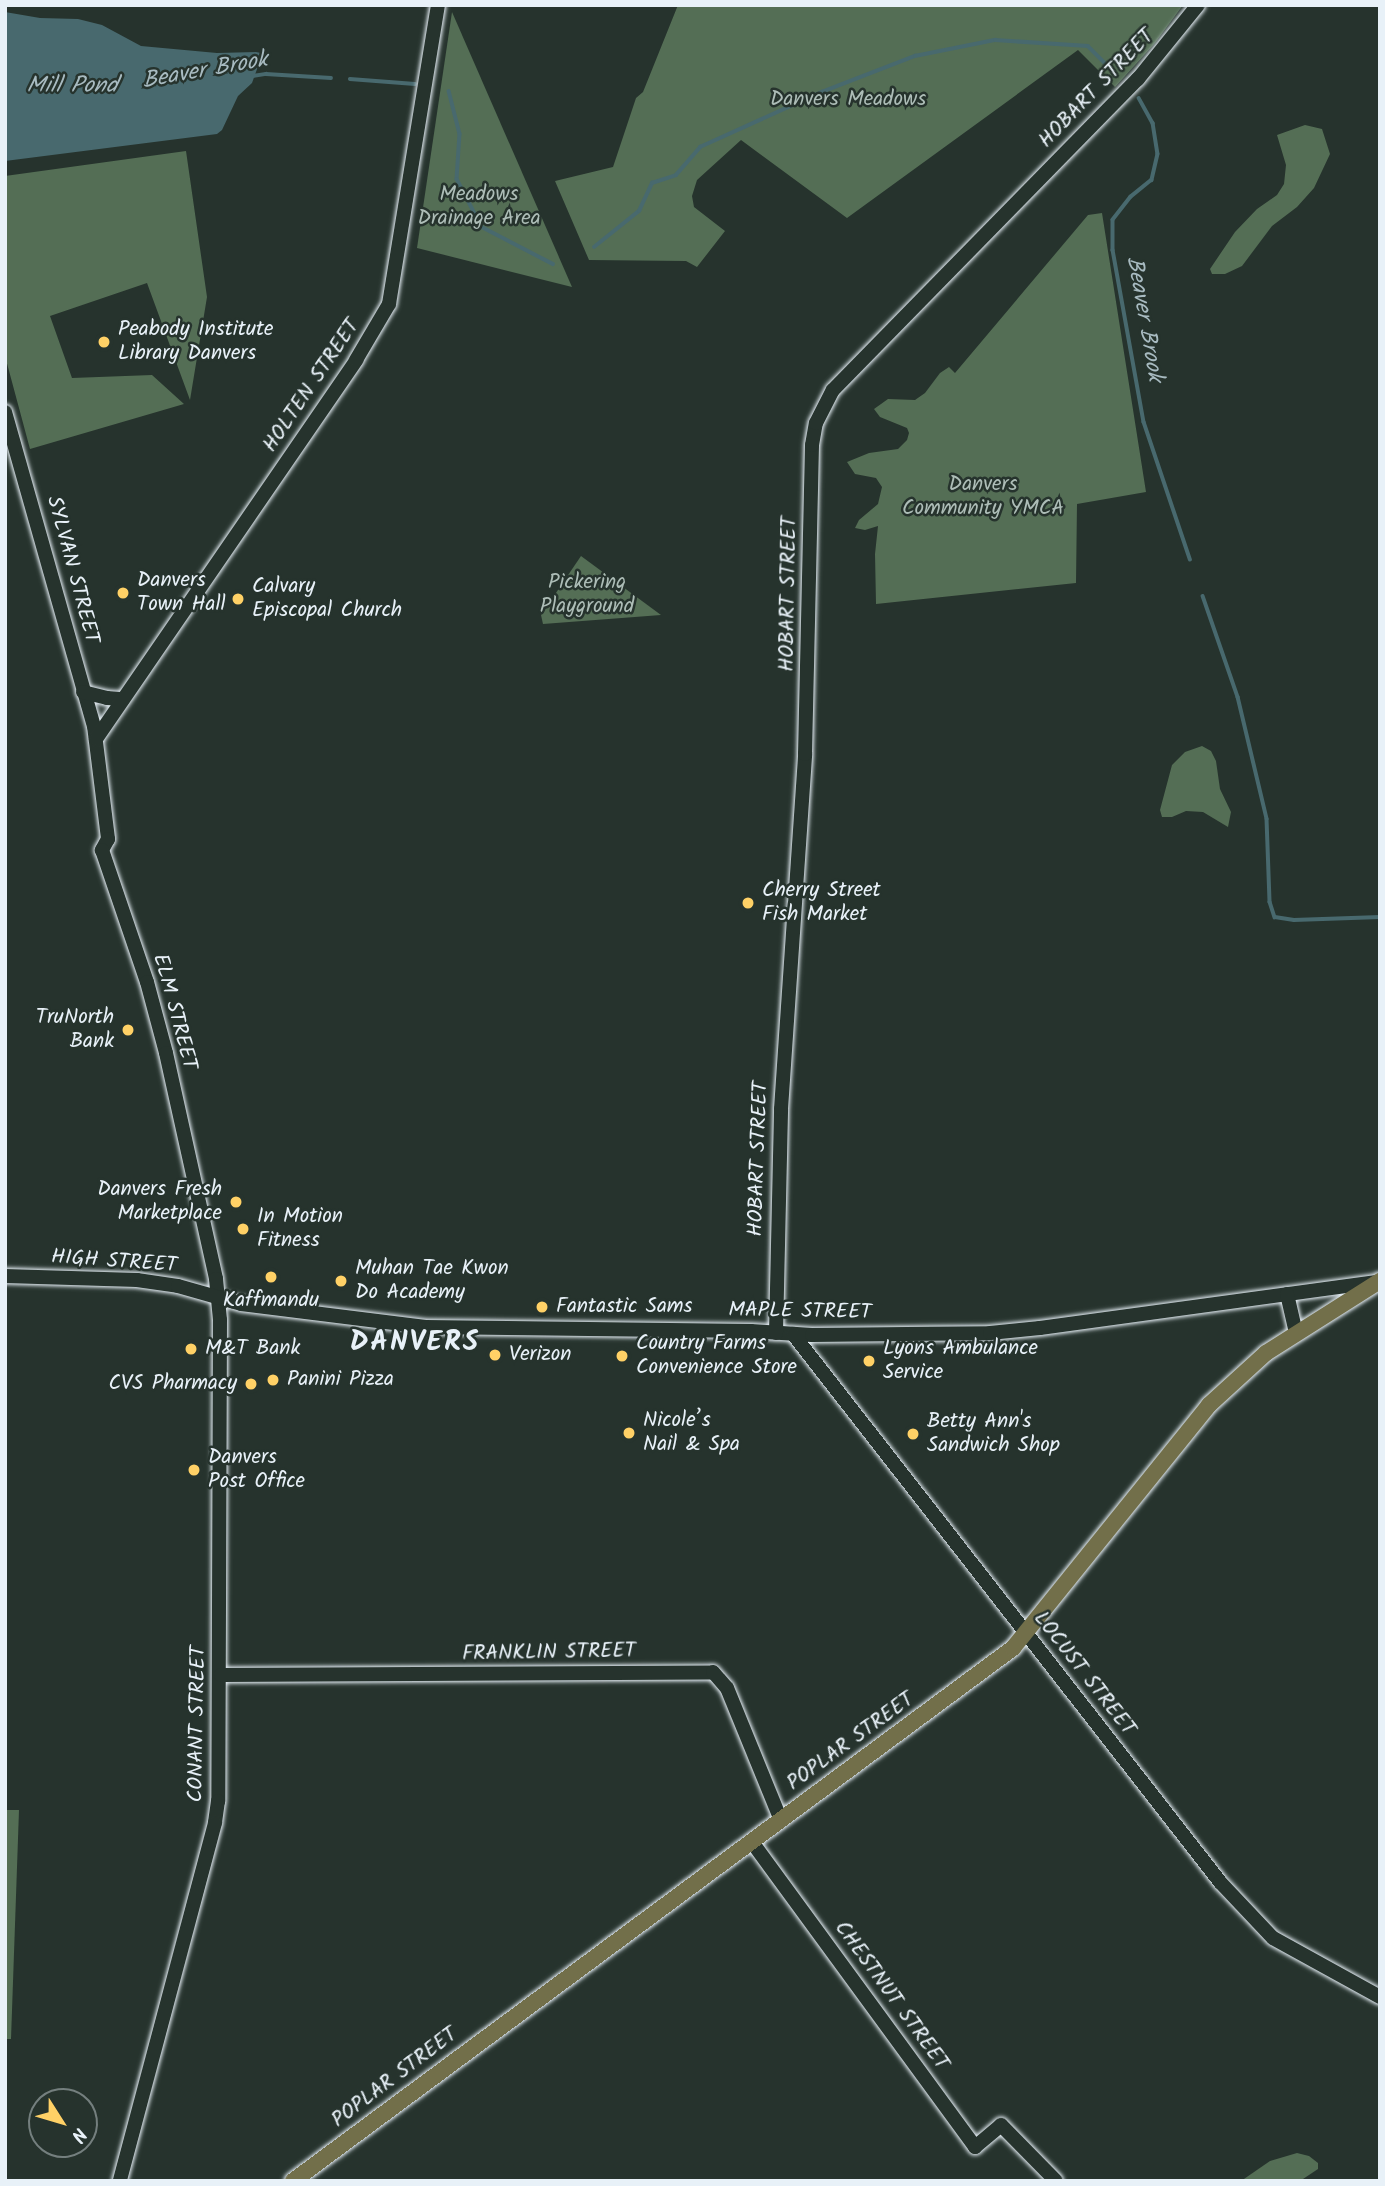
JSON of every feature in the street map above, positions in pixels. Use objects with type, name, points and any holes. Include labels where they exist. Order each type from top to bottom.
[{"type":"main road","name":"HOLTEN STREET","points":[[96,739],[356,360],[389,304],[438,5]]},
{"type":"main road","name":"HOBART STREET","points":[[776,1333],[781,1109],[805,754],[812,444],[816,423],[833,390],[1138,79],[1198,5]]},
{"type":"main road","name":"SYLVAN STREET","points":[[5,412],[96,739]]},
{"type":"main road","points":[[83,692],[123,699]]},
{"type":"main road","name":"ELM STREET","points":[[96,739],[108,839],[102,850],[147,982],[166,1053],[191,1176],[199,1194],[218,1297]]},
{"type":"main road","name":"HIGH STREET","points":[[5,1276],[137,1280],[178,1286],[218,1297]]},
{"type":"main road","name":"MAPLE STREET","points":[[218,1297],[241,1304],[426,1327],[793,1334],[990,1333],[1380,1281]]},
{"type":"main road","name":"POPLAR STREET","points":[[293,2181],[1013,1648],[1209,1405],[1239,1375],[1296,1333],[1380,1281]]},
{"type":"main road","points":[[1287,1294],[1296,1333]]},
{"type":"main road","name":"CONANT STREET","points":[[120,2181],[215,1823],[219,1796],[221,1675],[218,1297]]},
{"type":"main road","name":"LOCUST STREET","points":[[793,1334],[1220,1882],[1257,1923],[1285,1946],[1380,1997]]},
{"type":"main road","name":"FRANKLIN STREET","points":[[221,1675],[713,1672],[727,1688],[780,1820]]},
{"type":"main road","name":"CHESTNUT STREET","points":[[752,1842],[975,2147],[1001,2125],[1056,2181]]},
{"type":"green space","name":"Danvers Meadows","points":[[678,5],[1183,5],[1155,43],[1115,87],[1078,50],[847,218],[741,140],[697,180],[692,196],[694,207],[725,231],[697,267],[686,261],[589,260],[555,181],[613,167],[636,98],[643,92]]},
{"type":"green space","name":"Meadows Drainage Area","points":[[452,12],[572,287],[417,248]]},
{"type":"green space","points":[[1305,125],[1322,129],[1330,154],[1314,188],[1297,207],[1272,226],[1242,266],[1225,274],[1212,274],[1210,269],[1235,232],[1257,209],[1277,195],[1284,184],[1286,165],[1277,135]]},
{"type":"green space","points":[[186,151],[207,297],[190,400],[147,283],[50,316],[72,378],[152,375],[184,404],[30,449],[5,356],[5,176]]},
{"type":"green space","name":"Danvers Community YMCA","points":[[1102,213],[1146,492],[1077,504],[1076,583],[876,604],[875,554],[878,526],[865,530],[855,528],[859,520],[878,504],[882,487],[876,478],[855,474],[847,462],[869,453],[898,449],[907,440],[909,433],[907,428],[880,417],[874,409],[888,399],[915,400],[925,393],[940,373],[949,367],[955,373],[1088,215]]},
{"type":"green space","name":"Pickering Playground","points":[[581,556],[661,615],[543,624],[541,615]]},
{"type":"green space","points":[[1202,746],[1211,751],[1216,761],[1220,789],[1231,812],[1228,827],[1203,812],[1186,811],[1172,817],[1162,817],[1160,810],[1172,765],[1185,752]]},
{"type":"green space","points":[[5,1810],[19,1810],[11,2039],[5,2039]]},
{"type":"green space","points":[[1297,2153],[1309,2156],[1318,2163],[1318,2169],[1300,2181],[1241,2181],[1270,2161]]},
{"type":"water","name":"Mill Pond","points":[[5,12],[40,18],[78,19],[102,25],[141,46],[217,53],[256,52],[261,53],[261,58],[252,83],[238,96],[222,130],[217,134],[5,161]]},
{"type":"waterway","name":"Beaver Brook","points":[[594,247],[639,211],[652,183],[676,175],[700,147],[822,92],[915,56],[995,40],[1088,46],[1116,74]]},
{"type":"waterway","name":"Beaver Brook","points":[[253,76],[266,74],[331,78]]},
{"type":"waterway","name":"Beaver Brook","points":[[350,79],[415,84]]},
{"type":"waterway","name":"Beaver Brook","points":[[449,91],[460,134],[457,179],[482,227],[553,264]]},
{"type":"waterway","name":"Beaver Brook","points":[[1139,98],[1153,123],[1158,154],[1152,180],[1131,197],[1113,220],[1113,250],[1144,422],[1190,559]]},
{"type":"waterway","name":"Beaver Brook","points":[[1203,596],[1238,697],[1267,819],[1270,902],[1275,917],[1294,920],[1380,917]]},
{"type":"place","name":"Peabody Institute Library Danvers","points":[[104,342]]},
{"type":"place","name":"Danvers Town Hall","points":[[123,593]]},
{"type":"place","name":"Calvary Episcopal Church","points":[[238,599]]},
{"type":"place","name":"Cherry Street Fish Market","points":[[748,903]]},
{"type":"place","name":"TruNorth Bank","points":[[128,1030]]},
{"type":"place","name":"Danvers Fresh Marketplace","points":[[236,1202]]},
{"type":"place","name":"In Motion Fitness","points":[[243,1229]]},
{"type":"place","name":"Kaffmandu","points":[[271,1277]]},
{"type":"place","name":"Muhan Tae Kwon Do Academy","points":[[341,1281]]},
{"type":"place","name":"Fantastic Sams","points":[[542,1307]]},
{"type":"place","name":"M&T Bank","points":[[191,1349]]},
{"type":"place","name":"Verizon","points":[[495,1355]]},
{"type":"place","name":"Country Farms Convenience Store","points":[[622,1356]]},
{"type":"place","name":"Lyons Ambulance Service","points":[[869,1361]]},
{"type":"place","name":"Panini Pizza","points":[[273,1380]]},
{"type":"place","name":"CVS Pharmacy","points":[[251,1384]]},
{"type":"place","name":"Nicole’s Nail & Spa","points":[[629,1433]]},
{"type":"place","name":"Betty Ann's Sandwich Shop","points":[[913,1434]]},
{"type":"place","name":"Danvers Post Office","points":[[194,1470]]},
{"type":"district","name":"DANVERS","points":[[415,1343]]}]
